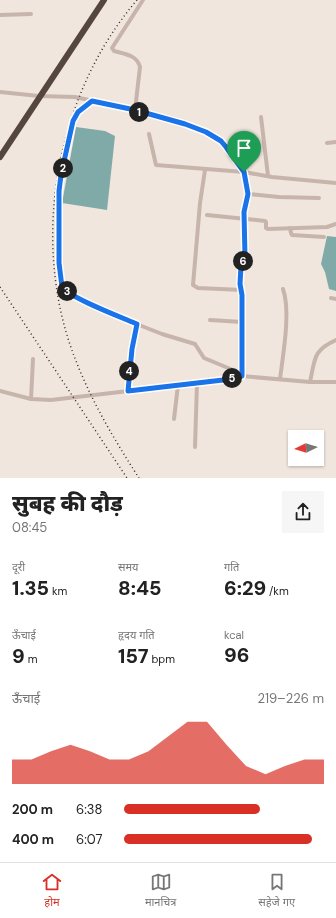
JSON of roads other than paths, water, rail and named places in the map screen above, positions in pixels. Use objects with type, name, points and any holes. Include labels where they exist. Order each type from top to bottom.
[{"type":"highway","points":[[0,157],[104,0]]},
{"type":"street","points":[[135,110],[140,67],[138,61],[131,56],[114,51],[112,48],[143,0]]},
{"type":"street","points":[[0,15],[31,14]]},
{"type":"street","points":[[0,92],[39,96],[75,97],[135,110],[185,124],[206,132],[221,141],[244,172],[248,194],[244,212],[245,257],[241,266],[242,322],[240,377]]},
{"type":"street","points":[[92,101],[78,112],[73,121],[61,175],[59,191],[59,221],[61,284],[64,290],[106,312],[162,334],[194,344],[204,358],[233,370],[240,377]]},
{"type":"street","points":[[261,117],[268,176]]},
{"type":"street","points":[[149,134],[156,165],[244,172],[336,183]]},
{"type":"street","points":[[327,143],[336,142]]},
{"type":"street","points":[[205,170],[199,211],[193,286],[198,288],[242,290]]},
{"type":"street","points":[[248,194],[279,197],[319,198]]},
{"type":"street","points":[[207,215],[266,222],[266,228],[268,229],[327,227],[336,224]]},
{"type":"street","points":[[290,228],[292,235],[324,237]]},
{"type":"street","points":[[280,379],[286,316],[285,294],[283,289]]},
{"type":"street","points":[[210,320],[242,322]]},
{"type":"street","points":[[128,391],[132,349],[137,324]]},
{"type":"street","points":[[310,382],[316,356],[321,348],[336,340]]},
{"type":"street","points":[[31,398],[33,359]]},
{"type":"street","points":[[0,391],[31,398],[51,400],[240,377],[310,382],[336,382]]},
{"type":"street","points":[[195,446],[197,383]]},
{"type":"street","points":[[174,419],[178,385]]},
{"type":"water","points":[[76,127],[105,131],[115,136],[107,210],[62,203]]},
{"type":"water","points":[[327,236],[336,237],[336,291],[329,289],[325,272],[321,264]]},
{"type":"railway","points":[[137,0],[109,38],[86,80],[69,125],[58,172],[53,220],[54,268],[62,316],[76,361],[104,421],[139,478]]},
{"type":"railway","points":[[0,287],[127,478]]}]
